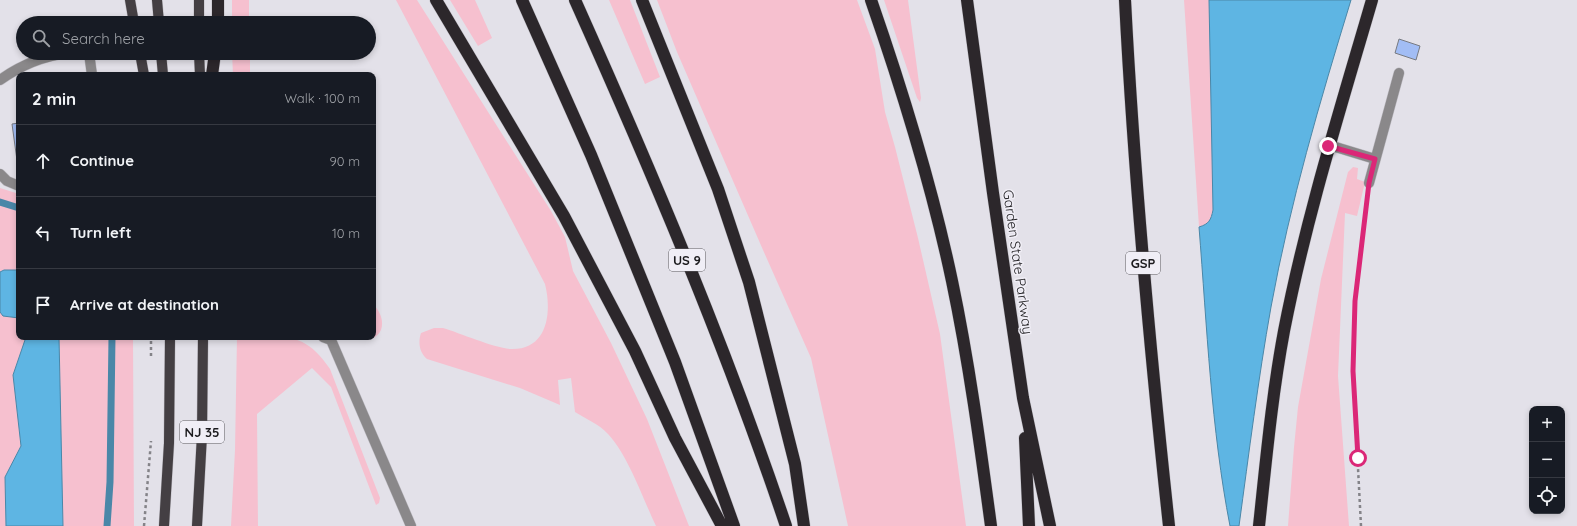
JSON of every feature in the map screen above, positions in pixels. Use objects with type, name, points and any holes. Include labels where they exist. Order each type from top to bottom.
[{"type":"highway","points":[[218,0],[218,16]]},
{"type":"highway","points":[[436,0],[568,222],[631,344],[675,438],[722,526]]},
{"type":"highway","points":[[522,0],[594,162],[675,362],[734,526]]},
{"type":"highway","name":"US 9","points":[[575,0],[679,240],[765,466],[786,526]]},
{"type":"highway","points":[[642,0],[718,189],[745,269],[759,317],[795,464],[804,526]]},
{"type":"highway","points":[[871,0],[904,98],[942,234],[962,332],[991,526]]},
{"type":"highway","name":"Garden State Parkway","points":[[967,0],[991,185],[1023,398],[1050,526]]},
{"type":"highway","name":"GSP","points":[[1125,0],[1145,285],[1169,526]]},
{"type":"highway","points":[[1259,526],[1272,412],[1284,332],[1301,254],[1328,146],[1372,0]]},
{"type":"highway","points":[[212,72],[214,60]]},
{"type":"highway","points":[[1023,398],[1030,526]]},
{"type":"main road","points":[[130,0],[133,16]]},
{"type":"main road","points":[[157,0],[158,16]]},
{"type":"main road","points":[[199,0],[199,16]]},
{"type":"main road","points":[[141,60],[143,72]]},
{"type":"main road","points":[[161,60],[162,72]]},
{"type":"main road","points":[[200,60],[200,72]]},
{"type":"main road","name":"NJ 35","points":[[164,526],[169,443],[170,340]]},
{"type":"main road","name":"NJ 35","points":[[197,526],[202,435],[203,340]]},
{"type":"lane","points":[[0,80],[12,71],[36,60]]},
{"type":"lane","points":[[90,60],[92,72]]},
{"type":"lane","points":[[1369,183],[1399,73]]},
{"type":"lane","points":[[1328,146],[1375,159]]},
{"type":"lane","points":[[0,174],[7,181],[16,185]]},
{"type":"lane","points":[[331,340],[411,526]]},
{"type":"path","points":[[1361,526],[1353,371],[1355,301],[1369,183]]},
{"type":"path","points":[[151,340],[151,360]]},
{"type":"path","points":[[144,526],[151,437]]},
{"type":"shaded area","points":[[232,0],[249,0],[249,16],[232,16]]},
{"type":"shaded area","points":[[396,0],[417,0],[551,211],[565,237],[573,271],[611,343],[647,419],[689,526],[656,526],[629,465],[615,443],[601,427],[575,412],[571,378],[558,380],[560,405],[520,388],[427,359],[422,353],[419,343],[421,333],[434,328],[443,328],[504,348],[523,348],[533,343],[540,336],[547,317],[548,306],[545,284]]},
{"type":"shaded area","points":[[450,0],[475,0],[492,38],[478,46]]},
{"type":"shaded area","points":[[609,0],[630,0],[660,77],[645,84]]},
{"type":"shaded area","points":[[657,0],[857,0],[875,49],[885,112],[918,238],[940,334],[966,526],[848,526],[811,358],[677,52]]},
{"type":"shaded area","points":[[884,0],[908,0],[921,98],[920,102],[917,98]]},
{"type":"shaded area","points":[[1184,0],[1209,0],[1213,210],[1209,221],[1199,227]]},
{"type":"shaded area","points":[[232,60],[250,60],[250,72],[233,72]]},
{"type":"shaded area","points":[[1353,167],[1358,168],[1357,179],[1365,182],[1357,216],[1345,213],[1338,376],[1349,526],[1288,526],[1298,407],[1321,279],[1348,172]]},
{"type":"shaded area","points":[[0,188],[16,193],[16,270],[4,270],[0,272]]},
{"type":"shaded area","points":[[376,308],[381,318],[382,325],[377,336]]},
{"type":"shaded area","points":[[0,312],[3,316],[16,318],[16,340],[25,340],[13,375],[21,446],[5,477],[6,526],[0,526]]},
{"type":"shaded area","points":[[59,340],[133,340],[134,526],[63,526]]},
{"type":"shaded area","points":[[237,340],[300,341],[320,356],[330,369],[380,498],[379,503],[376,505],[331,387],[312,368],[257,414],[258,526],[231,526],[235,450]]},
{"type":"water","points":[[1209,0],[1351,0],[1306,152],[1287,229],[1271,307],[1262,362],[1239,526],[1230,526],[1218,452],[1210,377],[1199,227],[1209,221],[1213,210]]},
{"type":"water","points":[[4,270],[16,270],[16,318],[3,316],[0,312],[0,272]]},
{"type":"water","points":[[25,340],[59,340],[63,526],[6,526],[5,477],[21,446],[13,375]]},
{"type":"building","points":[[1399,39],[1420,46],[1416,60],[1395,53]]},
{"type":"building","points":[[16,123],[16,153],[12,124]]},
{"type":"waterway","points":[[0,202],[16,207]]},
{"type":"waterway","points":[[107,526],[110,482],[112,340]]},
{"type":"route","points":[[1328,146],[1375,159],[1369,183],[1355,301],[1353,371],[1358,458]]}]
